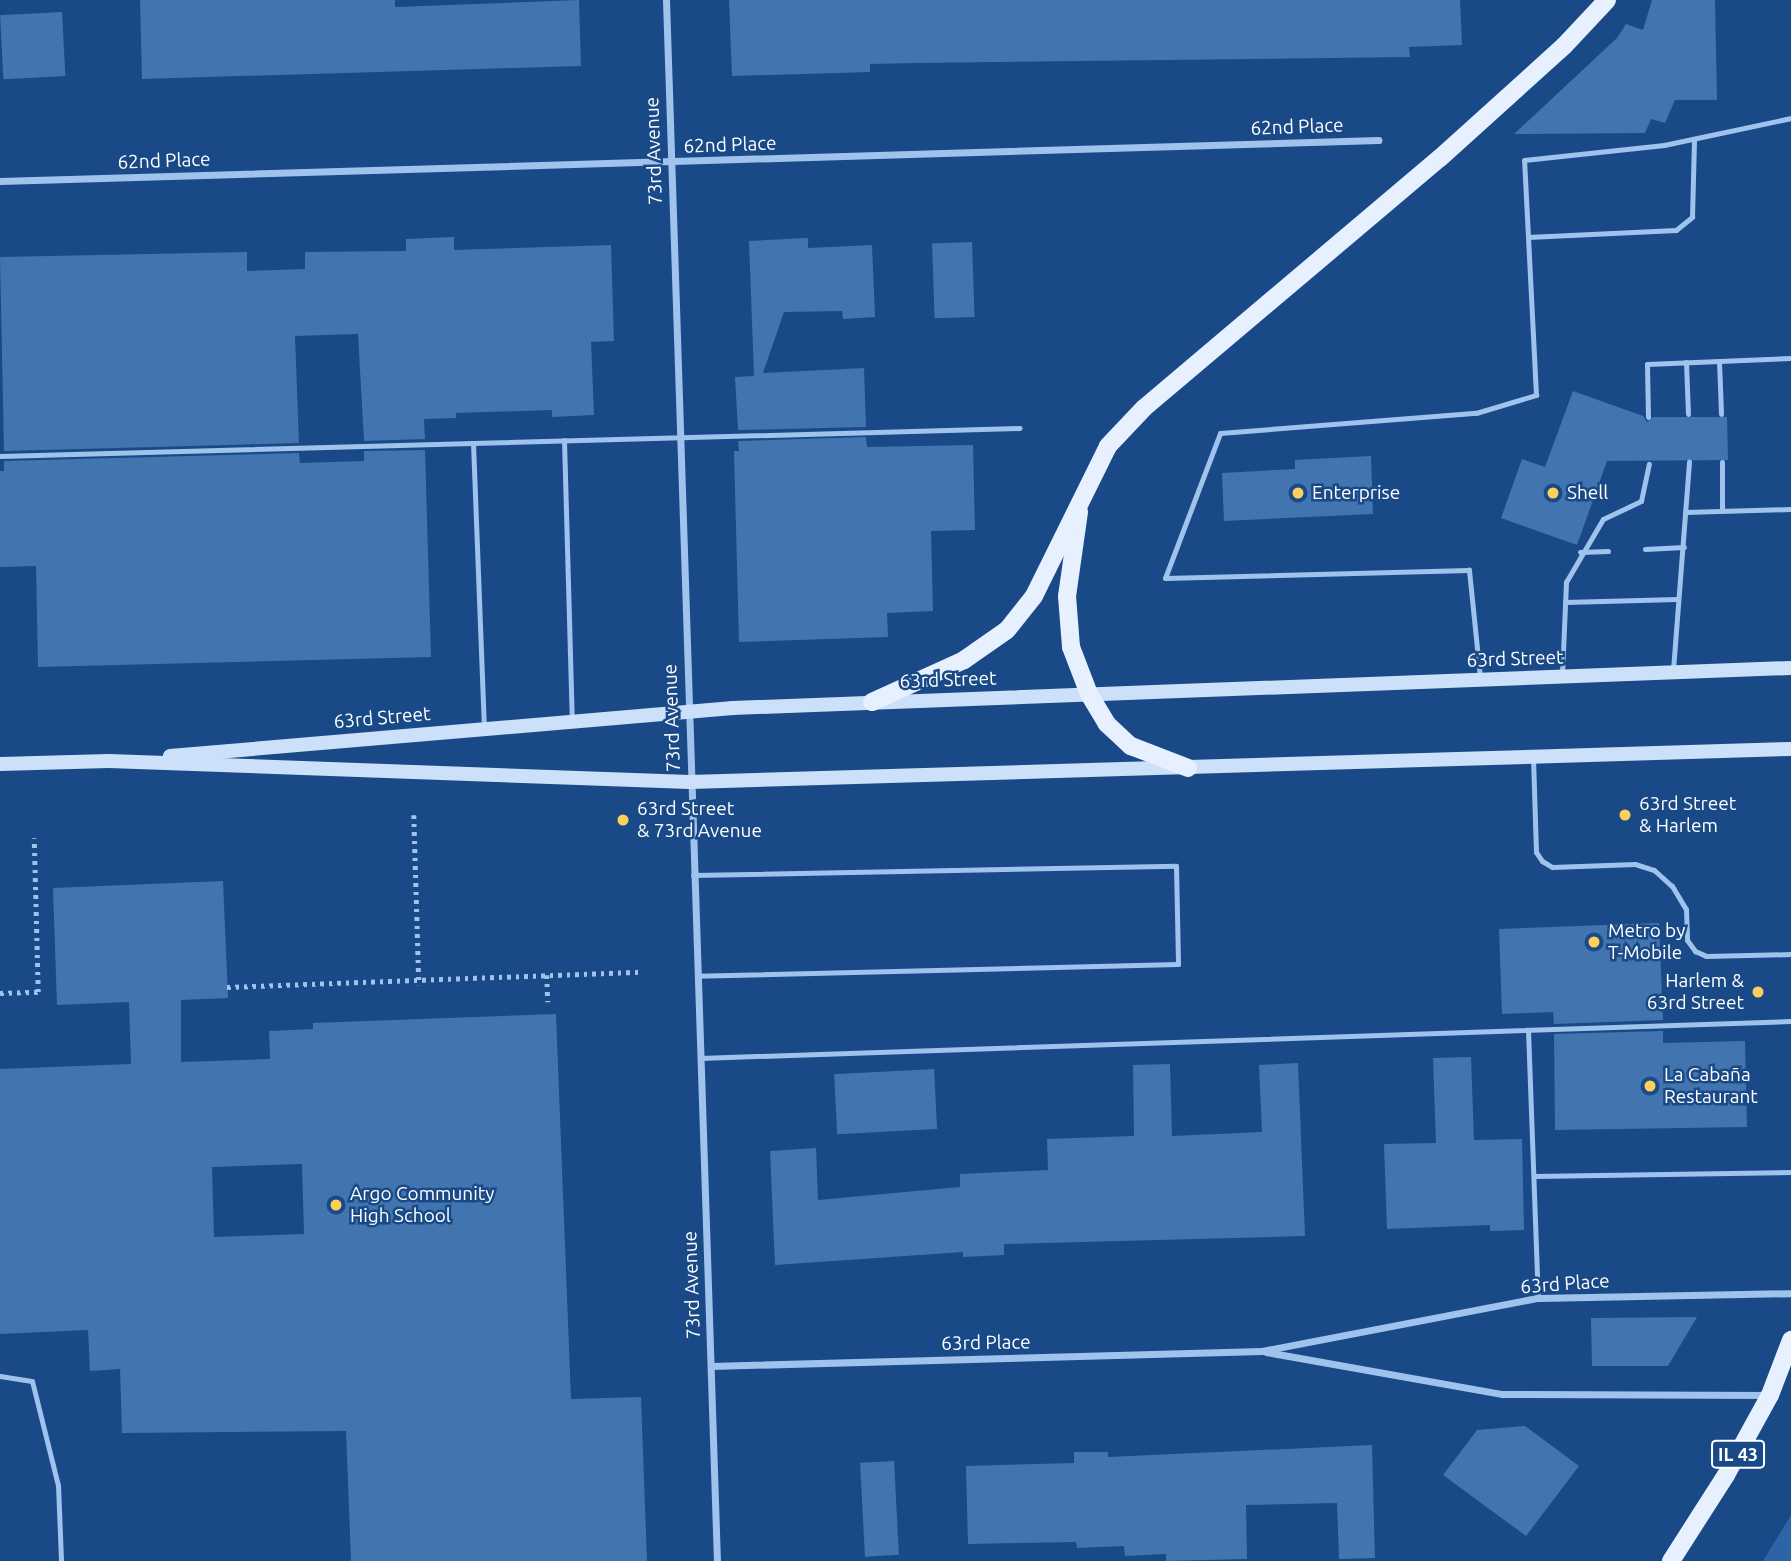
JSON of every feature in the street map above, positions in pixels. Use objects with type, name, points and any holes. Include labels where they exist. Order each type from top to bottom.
[{"type":"main road","points":[[872,702],[964,660],[1007,630],[1034,596],[1108,446],[1144,408],[1440,158],[1564,46],[1607,0]]},
{"type":"main road","points":[[1083,492],[1067,596],[1071,648],[1089,694],[1107,724],[1131,746],[1188,768]]},
{"type":"main road","name":"63rd Street","points":[[0,764],[109,761],[687,711],[1791,668]]},
{"type":"main road","name":"63rd Street","points":[[109,761],[690,782],[1791,749]]},
{"type":"main road","name":"IL 43","points":[[1671,1561],[1726,1475],[1770,1395],[1791,1340]]},
{"type":"street","name":"73rd Avenue","points":[[666,0],[678,437],[717,1561]]},
{"type":"street","name":"62nd Place","points":[[0,181],[1378,140]]},
{"type":"street","name":"63rd Place","points":[[711,1366],[1262,1351],[1538,1298],[1791,1293]]},
{"type":"street","name":"63rd Place","points":[[1262,1351],[1502,1394],[1770,1395]]},
{"type":"lane","points":[[1480,680],[1469,570],[1165,578],[1220,433],[1476,413],[1536,395],[1524,160],[1694,140],[1791,118]]},
{"type":"lane","points":[[1528,237],[1676,230],[1692,217],[1694,140]]},
{"type":"lane","points":[[1648,417],[1647,363],[1791,358]]},
{"type":"lane","points":[[1718,361],[1721,414]]},
{"type":"lane","points":[[1686,362],[1688,414]]},
{"type":"lane","points":[[0,456],[1020,428]]},
{"type":"lane","points":[[564,440],[572,720]]},
{"type":"lane","points":[[473,443],[484,728]]},
{"type":"lane","points":[[1673,673],[1689,462]]},
{"type":"lane","points":[[1722,462],[1722,511]]},
{"type":"lane","points":[[1562,677],[1566,582],[1580,552],[1603,519],[1641,501],[1649,464]]},
{"type":"lane","points":[[1685,512],[1791,509]]},
{"type":"lane","points":[[1645,549],[1684,547]]},
{"type":"lane","points":[[1580,552],[1608,551]]},
{"type":"lane","points":[[1565,603],[1677,599]]},
{"type":"lane","points":[[1532,757],[1536,852],[1542,861],[1552,867],[1634,864],[1654,870],[1672,886],[1686,909],[1687,940],[1695,951],[1706,956],[1791,954]]},
{"type":"lane","points":[[693,875],[1176,866],[1178,964],[697,976]]},
{"type":"lane","points":[[700,1058],[1791,1021]]},
{"type":"lane","points":[[1528,1030],[1538,1298]]},
{"type":"lane","points":[[1534,1176],[1791,1172]]},
{"type":"lane","points":[[0,1376],[32,1381],[58,1485],[61,1561]]},
{"type":"path","points":[[414,816],[419,983]]},
{"type":"path","points":[[0,993],[37,992],[34,838]]},
{"type":"path","points":[[227,987],[419,983],[642,972]]},
{"type":"path","points":[[547,975],[548,1002]]},
{"type":"shaded area","points":[[1791,1515],[1791,1561],[1763,1561]]},
{"type":"building","points":[[140,0],[395,0],[395,7],[579,0],[581,66],[142,79]]},
{"type":"building","points":[[729,0],[1460,0],[1462,45],[1409,47],[1410,57],[870,64],[870,72],[732,76]]},
{"type":"building","points":[[1652,0],[1715,0],[1717,100],[1675,100],[1665,123],[1651,119],[1645,133],[1514,134],[1617,38],[1626,24],[1643,30]]},
{"type":"building","points":[[62,12],[65,76],[3,79],[0,15]]},
{"type":"building","points":[[454,237],[454,250],[611,245],[614,341],[591,342],[594,415],[552,417],[552,410],[456,413],[456,418],[424,419],[425,439],[364,441],[358,334],[295,336],[299,443],[4,451],[0,257],[247,252],[247,271],[305,269],[305,252],[406,251],[406,239]]},
{"type":"building","points":[[808,238],[808,248],[872,245],[875,317],[843,319],[842,311],[784,312],[763,373],[864,368],[866,427],[738,430],[735,377],[754,376],[749,241]]},
{"type":"building","points":[[972,242],[975,317],[935,318],[932,243]]},
{"type":"building","name":"Shell","points":[[1573,391],[1643,416],[1647,422],[1653,417],[1727,417],[1728,460],[1607,461],[1577,545],[1501,518],[1522,459],[1545,467]]},
{"type":"building","points":[[866,437],[867,447],[973,445],[975,530],[931,531],[933,611],[887,613],[888,637],[739,642],[734,451],[739,451],[738,441]]},
{"type":"building","points":[[425,450],[431,657],[38,667],[36,566],[0,567],[0,471],[4,471],[4,461],[299,453],[300,463],[364,461],[364,451]]},
{"type":"building","name":"Enterprise","points":[[1371,456],[1373,514],[1224,521],[1222,473],[1295,469],[1295,460]]},
{"type":"building","points":[[223,881],[228,998],[181,1000],[181,1062],[270,1059],[269,1031],[313,1029],[313,1023],[556,1014],[571,1399],[641,1397],[647,1561],[351,1561],[346,1431],[122,1433],[120,1369],[90,1371],[88,1330],[0,1334],[0,1069],[131,1064],[129,1002],[57,1005],[53,888]],"holes":[[[302,1164],[304,1234],[214,1237],[212,1167]]]},
{"type":"building","points":[[1659,923],[1663,1020],[1554,1024],[1553,1012],[1502,1014],[1499,929]]},
{"type":"building","name":"La Cabaña Restaurant","points":[[1663,1031],[1663,1043],[1745,1041],[1747,1127],[1555,1130],[1554,1034]]},
{"type":"building","points":[[1471,1057],[1474,1140],[1522,1139],[1524,1230],[1490,1231],[1490,1225],[1387,1229],[1384,1144],[1436,1143],[1433,1058]]},
{"type":"building","points":[[1298,1063],[1305,1236],[1004,1244],[1004,1255],[963,1257],[963,1252],[775,1265],[770,1151],[816,1148],[818,1200],[960,1187],[960,1174],[1048,1170],[1047,1139],[1134,1136],[1133,1065],[1170,1064],[1172,1136],[1262,1132],[1259,1065]]},
{"type":"building","points":[[934,1069],[937,1129],[837,1134],[834,1074]]},
{"type":"building","points":[[1697,1317],[1668,1366],[1592,1366],[1591,1318]]},
{"type":"building","points":[[1525,1426],[1579,1466],[1526,1536],[1443,1475],[1477,1430]]},
{"type":"building","points":[[1372,1445],[1375,1558],[1339,1559],[1337,1503],[1246,1505],[1247,1559],[1166,1561],[1166,1554],[1125,1556],[1124,1546],[1077,1548],[1076,1542],[968,1544],[966,1466],[1074,1463],[1074,1452],[1108,1452],[1108,1457]]},
{"type":"building","points":[[894,1461],[899,1555],[865,1557],[860,1463]]},
{"type":"place","name":"Enterprise","points":[[1298,493]]},
{"type":"place","name":"Shell","points":[[1553,493]]},
{"type":"place","name":"63rd Street & Harlem","points":[[1625,815]]},
{"type":"place","name":"63rd Street & 73rd Avenue","points":[[623,820]]},
{"type":"place","name":"Metro by T-Mobile","points":[[1594,942]]},
{"type":"place","name":"Harlem & 63rd Street","points":[[1758,992]]},
{"type":"place","name":"La Cabaña Restaurant","points":[[1650,1086]]},
{"type":"place","name":"Argo Community High School","points":[[336,1205]]}]
